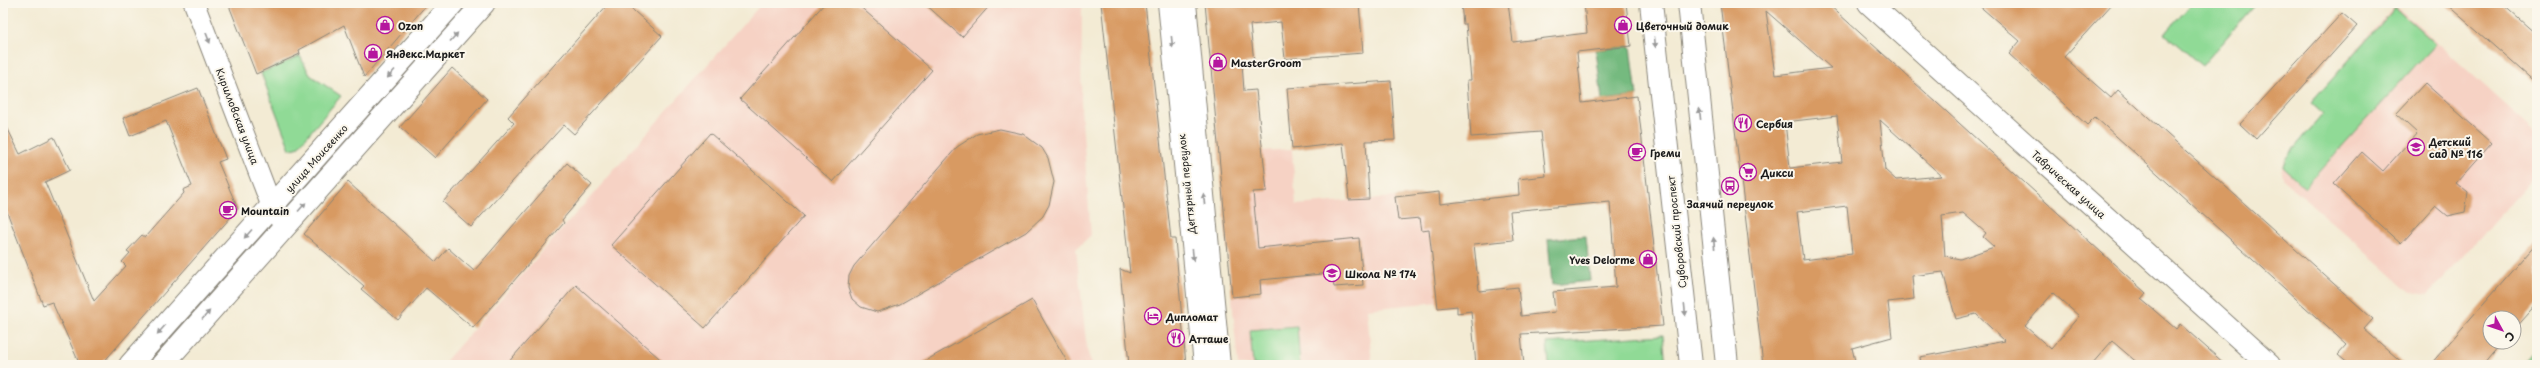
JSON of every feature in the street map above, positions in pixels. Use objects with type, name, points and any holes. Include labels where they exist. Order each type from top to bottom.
[{"type":"street","name":"Кирилловская улица","points":[[194,3],[272,207],[285,227]]},
{"type":"street","name":"улица Моисеенко","points":[[130,365],[454,3]]},
{"type":"street","points":[[162,365],[484,3]]},
{"type":"street","name":"Дегтярный переулок","points":[[1168,3],[1204,365]]},
{"type":"street","name":"Дегтярный переулок","points":[[1186,3],[1220,365]]},
{"type":"street","name":"Суворовский проспект","points":[[1651,3],[1691,365]]},
{"type":"street","points":[[1689,3],[1727,365]]},
{"type":"street","name":"Таврическая улица","points":[[1869,3],[2269,365]]},
{"type":"shaded area","points":[[762,3],[1082,3],[1081,108],[1091,235],[1076,249],[1087,350],[1092,365],[442,365]]},
{"type":"shaded area","name":"Детский сад № 116","points":[[2395,5],[2537,133],[2537,174],[2428,295],[2410,292],[2282,178],[2281,173],[2284,161],[2323,114],[2311,103]]},
{"type":"shaded area","name":"Школа № 174","points":[[1292,149],[1296,205],[1395,197],[1398,220],[1420,218],[1422,230],[1429,230],[1437,302],[1367,309],[1372,365],[1238,365],[1219,154]]},
{"type":"green space","points":[[2192,3],[2256,3],[2202,66],[2165,34]]},
{"type":"green space","points":[[2395,8],[2435,44],[2305,187],[2283,167],[2286,158],[2323,114],[2311,103]]},
{"type":"green space","points":[[1631,46],[1637,96],[1602,100],[1596,50]]},
{"type":"green space","points":[[300,56],[310,75],[341,96],[297,148],[290,149],[261,73]]},
{"type":"green space","points":[[1586,236],[1590,281],[1552,285],[1548,239]]},
{"type":"green space","points":[[1297,326],[1300,365],[1253,365],[1250,330]]},
{"type":"green space","points":[[1663,335],[1666,365],[1549,365],[1547,343]]},
{"type":"green space","points":[[2537,349],[2537,365],[2523,365]]},
{"type":"building","points":[[228,3],[428,3],[364,77],[344,25],[299,50],[300,54],[256,74]]},
{"type":"building","points":[[609,3],[625,3],[662,36],[574,134],[564,125],[471,227],[443,202],[514,123],[508,117]]},
{"type":"building","points":[[825,3],[856,3],[932,70],[833,182],[740,99]]},
{"type":"building","points":[[924,3],[992,3],[962,37]]},
{"type":"building","points":[[1101,3],[1145,3],[1171,239],[1175,239],[1186,365],[1129,365],[1120,269],[1130,273]]},
{"type":"building","points":[[1205,3],[1359,3],[1363,53],[1285,59],[1281,22],[1250,25],[1254,62],[1242,63],[1244,91],[1256,90],[1267,191],[1253,192],[1258,248],[1359,238],[1363,285],[1334,287],[1332,273],[1260,280],[1261,294],[1232,297]]},
{"type":"building","points":[[1461,3],[1508,3],[1513,42],[1587,33],[1584,3],[1626,3],[1631,46],[1577,52],[1582,103],[1637,96],[1663,326],[1521,334],[1524,365],[1476,365],[1471,311],[1457,313],[1457,306],[1438,308],[1429,230],[1422,231],[1420,218],[1398,220],[1395,197],[1439,192],[1440,204],[1519,195],[1518,179],[1546,176],[1541,132],[1471,137],[1467,80],[1471,80],[1466,24],[1463,24]],"holes":[[[1610,202],[1616,287],[1553,292],[1555,312],[1521,316],[1518,287],[1479,291],[1474,244],[1513,240],[1510,211]]]},
{"type":"building","points":[[1720,3],[1827,3],[2146,293],[2141,299],[2176,329],[2180,324],[2226,365],[2140,365],[2112,341],[2091,365],[1921,365],[1920,357],[2005,341],[1976,314],[1956,319],[1943,272],[1912,276],[1914,299],[1888,302],[1892,337],[1852,348],[1856,365],[1763,365]],"holes":[[[1766,11],[1831,68],[1775,75]],[[1837,116],[1842,162],[1790,168],[1785,122]],[[1880,120],[1942,176],[1896,180],[1885,170]],[[1847,206],[1852,254],[1803,260],[1797,212]],[[1963,213],[1986,233],[1983,237],[1994,247],[1960,259],[1945,256],[1942,216]],[[2053,293],[2079,316],[2051,349],[2025,326]]]},
{"type":"building","points":[[1976,3],[2113,3],[2064,57],[2111,98],[2118,90],[2373,319],[2364,329],[2405,365],[2350,365],[2338,355],[2347,345],[2095,117],[2087,125],[2009,54],[2020,41]]},
{"type":"building","points":[[2445,3],[2501,3],[2537,35],[2537,84]]},
{"type":"building","points":[[2342,13],[2357,26],[2256,139],[2240,124]]},
{"type":"building","points":[[452,68],[487,99],[435,158],[400,127]]},
{"type":"building","points":[[1391,81],[1395,140],[1366,141],[1369,199],[1349,200],[1343,143],[1292,149],[1287,88]]},
{"type":"building","points":[[2425,83],[2492,143],[2456,183],[2468,193],[2465,212],[2447,216],[2435,206],[2401,244],[2334,184],[2362,152],[2383,171],[2417,133],[2396,114]]},
{"type":"building","points":[[198,88],[226,159],[218,162],[238,209],[101,365],[80,365],[52,302],[43,305],[7,212],[3,214],[3,119],[20,154],[54,137],[70,170],[45,182],[94,301],[126,266],[122,262],[130,253],[127,251],[142,235],[145,237],[184,193],[183,190],[192,186],[166,121],[130,136],[123,118]]},
{"type":"building","points":[[1000,129],[1023,134],[1042,148],[1048,158],[1054,182],[1049,205],[1043,216],[1026,232],[900,304],[877,312],[861,307],[852,299],[848,288],[849,276],[854,266],[957,147],[977,134]]},
{"type":"building","points":[[710,133],[804,216],[705,328],[611,245]]},
{"type":"building","points":[[567,163],[592,185],[562,220],[564,223],[473,328],[426,288],[398,320],[361,289],[364,286],[304,234],[348,182],[436,262],[448,248],[474,271]]},
{"type":"building","points":[[2537,242],[2537,304],[2522,321],[2522,310],[2482,310],[2482,350],[2496,350],[2484,365],[2430,365]]},
{"type":"building","points":[[576,285],[667,365],[506,365]]},
{"type":"building","points":[[1032,300],[1069,365],[918,365]]},
{"type":"place","name":"Ozon","points":[[385,25]]},
{"type":"place","name":"Цветочный домик","points":[[1623,25]]},
{"type":"place","name":"Яндекс.Маркет","points":[[373,53]]},
{"type":"place","name":"MasterGroom","points":[[1218,62]]},
{"type":"place","name":"Сербия","points":[[1743,123]]},
{"type":"place","name":"Детский сад № 116","points":[[2416,147]]},
{"type":"place","name":"Греми","points":[[1637,152]]},
{"type":"place","name":"Дикси","points":[[1748,172]]},
{"type":"place","name":"Заячий переулок","points":[[1730,186]]},
{"type":"place","name":"Mountain","points":[[228,210]]},
{"type":"place","name":"Yves Delorme","points":[[1648,259]]},
{"type":"place","name":"Школа № 174","points":[[1332,273]]},
{"type":"place","name":"Дипломат","points":[[1153,316]]},
{"type":"place","name":"Атташе","points":[[1176,338]]}]
